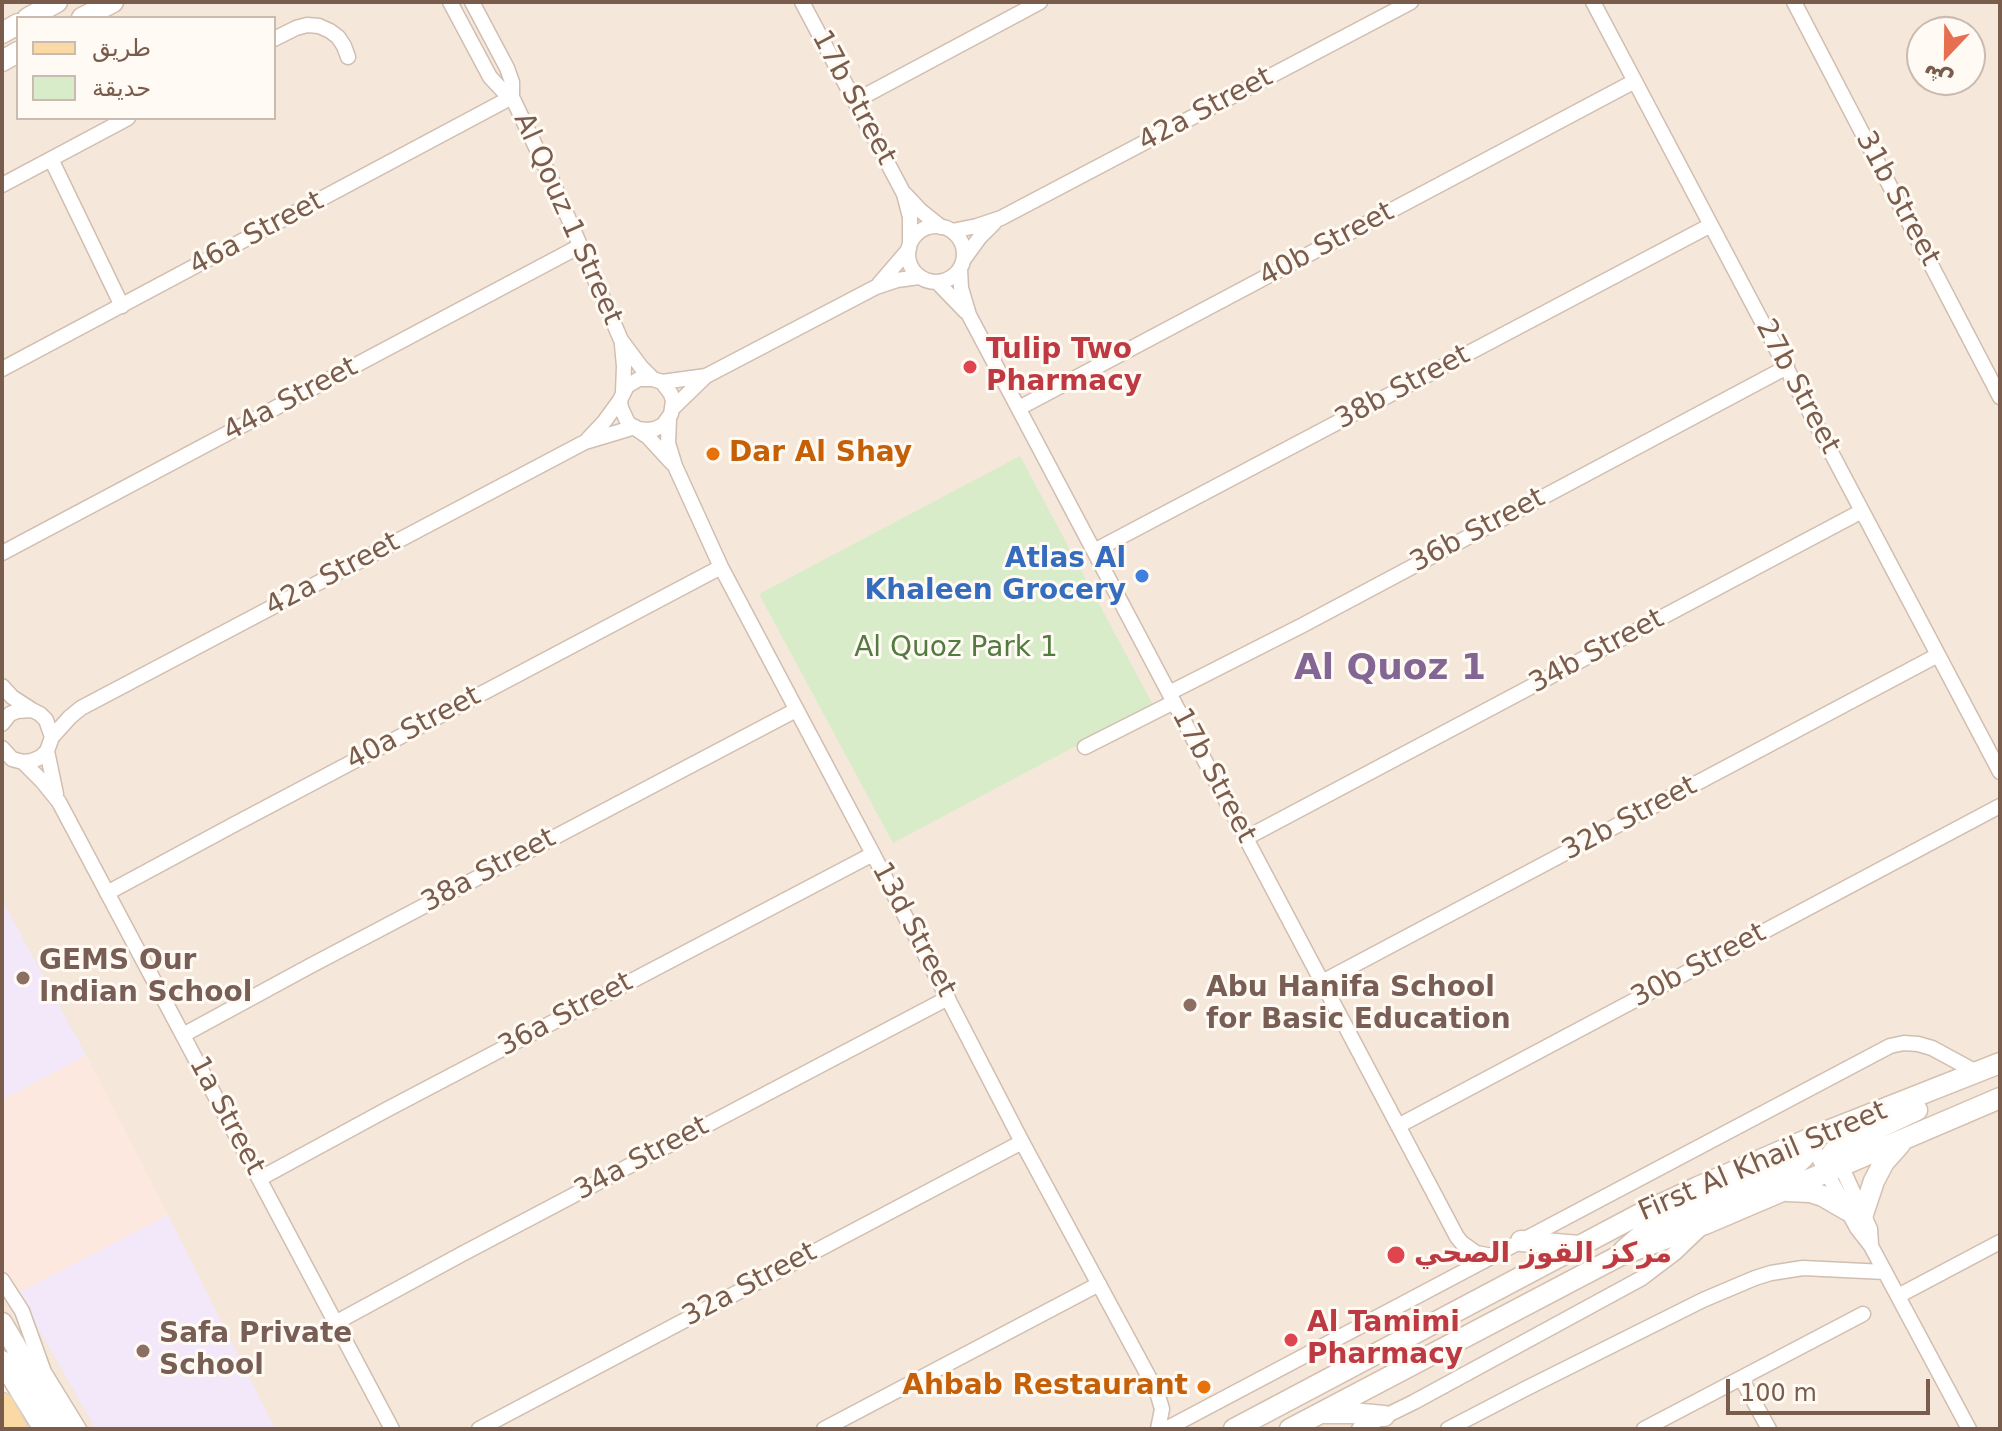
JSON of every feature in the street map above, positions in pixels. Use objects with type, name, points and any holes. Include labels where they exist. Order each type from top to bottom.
[{"type":"main road","points":[[32,16],[57,2]]},
{"type":"main road","points":[[86,16],[113,2]]},
{"type":"main road","name":"First Al Khail Street","points":[[1290,1429],[1619,1256],[1783,1191],[1827,1153],[1942,1087],[2000,1063]]},
{"type":"main road","name":"First Al Khail Street","points":[[1234,1429],[1579,1246],[1698,1187],[1827,1153],[1902,1141],[2000,1098]]},
{"type":"main road","points":[[1783,1191],[1810,1192],[1855,1212],[1866,1200],[1884,1162],[1902,1141]]},
{"type":"main road","points":[[1619,1256],[1645,1232],[1725,1195],[1791,1170],[1804,1157],[1827,1153]]},
{"type":"main road","points":[[1521,1241],[1579,1246]]},
{"type":"main road","points":[[2,1323],[65,1429]]},
{"type":"main road","points":[[2,1361],[44,1429]]},
{"type":"main road","points":[[2,1405],[15,1429]]},
{"type":"main road","points":[[1319,1413],[1384,1416]]},
{"type":"street","name":"Al Qouz 1 Street","points":[[450,2],[490,77],[512,97]]},
{"type":"street","name":"Al Qouz 1 Street","points":[[472,2],[510,75],[512,97],[621,340],[657,380]]},
{"type":"street","name":"17b Street","points":[[802,2],[904,194],[910,217],[909,246]]},
{"type":"street","points":[[855,101],[1040,2]]},
{"type":"street","name":"42a Street","points":[[946,229],[977,226],[1001,218],[1411,2]]},
{"type":"street","name":"27b Street","points":[[1593,2],[2000,772]]},
{"type":"street","name":"31b Street","points":[[1794,2],[1994,371],[2000,397]]},
{"type":"street","points":[[276,38],[296,28],[319,26],[338,37],[348,57]]},
{"type":"street","name":"40b Street","points":[[1019,408],[1635,81]]},
{"type":"street","name":"46a Street","points":[[2,369],[512,97]]},
{"type":"street","points":[[2,185],[124,120]]},
{"type":"street","points":[[51,159],[122,306]]},
{"type":"street","name":"17b Street","points":[[904,194],[946,229]]},
{"type":"street","name":"42a Street","points":[[962,264],[980,237],[1001,218]]},
{"type":"street","name":"38b Street","points":[[1094,551],[1711,225]]},
{"type":"street","points":[[876,287],[893,269],[909,246],[923,230],[931,227],[946,229],[959,239],[963,249],[962,264],[950,278],[927,281],[912,269],[909,246]]},
{"type":"street","name":"44a Street","points":[[2,553],[580,246]]},
{"type":"street","name":"17b Street","points":[[962,264],[961,288],[969,315],[1457,1237]]},
{"type":"street","points":[[706,376],[646,378],[633,382],[622,396],[623,416],[636,428],[655,429],[663,425],[706,376],[876,287],[919,277]]},
{"type":"street","name":"17b Street","points":[[937,282],[969,315]]},
{"type":"street","name":"Al Qouz 1 Street","points":[[621,340],[624,366],[622,396]]},
{"type":"street","name":"36b Street","points":[[1085,747],[1303,625],[1787,367]]},
{"type":"street","points":[[657,380],[671,394],[671,414]]},
{"type":"street","name":"42a Street","points":[[585,442],[622,396]]},
{"type":"street","name":"13d Street","points":[[671,414],[668,443],[675,466],[721,567],[1022,1142],[1157,1392],[1162,1409],[1158,1429]]},
{"type":"street","name":"42a Street","points":[[50,744],[60,726],[81,708],[585,442],[636,428]]},
{"type":"street","name":"13d Street","points":[[636,428],[675,466]]},
{"type":"street","name":"34b Street","points":[[1246,838],[1862,511]]},
{"type":"street","name":"40a Street","points":[[107,893],[721,567]]},
{"type":"street","name":"32b Street","points":[[1322,982],[1938,655]]},
{"type":"street","points":[[2,686],[12,697],[36,712]]},
{"type":"street","name":"42a Street","points":[[2,724],[17,711],[81,708]]},
{"type":"street","name":"38a Street","points":[[183,1035],[796,710]]},
{"type":"street","name":"1a Street","points":[[36,712],[51,728],[52,777],[59,802]]},
{"type":"street","points":[[10,757],[32,761],[41,757],[50,744]]},
{"type":"street","name":"1a Street","points":[[10,757],[42,781],[59,802],[392,1429]]},
{"type":"street","name":"30b Street","points":[[1398,1126],[2000,806]]},
{"type":"street","name":"36a Street","points":[[259,1179],[873,854]]},
{"type":"street","name":"34a Street","points":[[337,1322],[948,998]]},
{"type":"street","points":[[1166,1429],[1890,1046],[1904,1043],[1932,1048],[1978,1073]]},
{"type":"street","name":"32a Street","points":[[479,1429],[1022,1142]]},
{"type":"street","points":[[1827,1153],[1855,1212],[1870,1229],[1871,1246],[1969,1429]]},
{"type":"street","points":[[1359,1429],[1642,1278],[1675,1253],[1705,1224]]},
{"type":"street","points":[[1457,1237],[1476,1253],[1493,1256]]},
{"type":"street","points":[[1453,1277],[1460,1253],[1457,1237]]},
{"type":"street","points":[[1898,1296],[2000,1242]]},
{"type":"street","points":[[1448,1429],[1703,1300],[1755,1278],[1803,1268],[1885,1272]]},
{"type":"street","points":[[2,1280],[22,1311],[44,1372],[79,1429]]},
{"type":"street","points":[[824,1429],[1099,1284]]},
{"type":"street","points":[[1644,1429],[1863,1314]]},
{"type":"street","points":[[1741,1378],[1769,1429]]},
{"type":"street","name":"13d Street","points":[[1157,1392],[1172,1407],[1190,1417]]},
{"type":"shaded area","points":[[2,2],[2000,2],[2000,1429],[71,1429],[2,1318]]},
{"type":"shaded area","name":"GEMS Our Indian School","points":[[2,900],[86,1055],[2,1100]]},
{"type":"shaded area","points":[[86,1055],[168,1215],[18,1293],[2,1266],[2,1100]]},
{"type":"shaded area","name":"Safa Private School","points":[[168,1215],[275,1429],[96,1429],[18,1293]]},
{"type":"green space","name":"Al Quoz Park 1","points":[[1020,456],[1153,705],[893,843],[759,594]]},
{"type":"place","name":"Tulip Two Pharmacy","points":[[970,367]]},
{"type":"place","name":"Dar Al Shay","points":[[713,454]]},
{"type":"place","name":"Atlas Al Khaleen Grocery","points":[[1142,576]]},
{"type":"place","name":"GEMS Our Indian School","points":[[23,978]]},
{"type":"place","name":"Abu Hanifa School for Basic Education","points":[[1190,1005]]},
{"type":"place","name":"مركز القوز الصحي","points":[[1396,1255]]},
{"type":"place","name":"Al Tamimi Pharmacy","points":[[1291,1340]]},
{"type":"place","name":"Safa Private School","points":[[143,1351]]},
{"type":"place","name":"Ahbab Restaurant","points":[[1204,1387]]},
{"type":"district","name":"Al Quoz 1","points":[[1390,670]]}]
